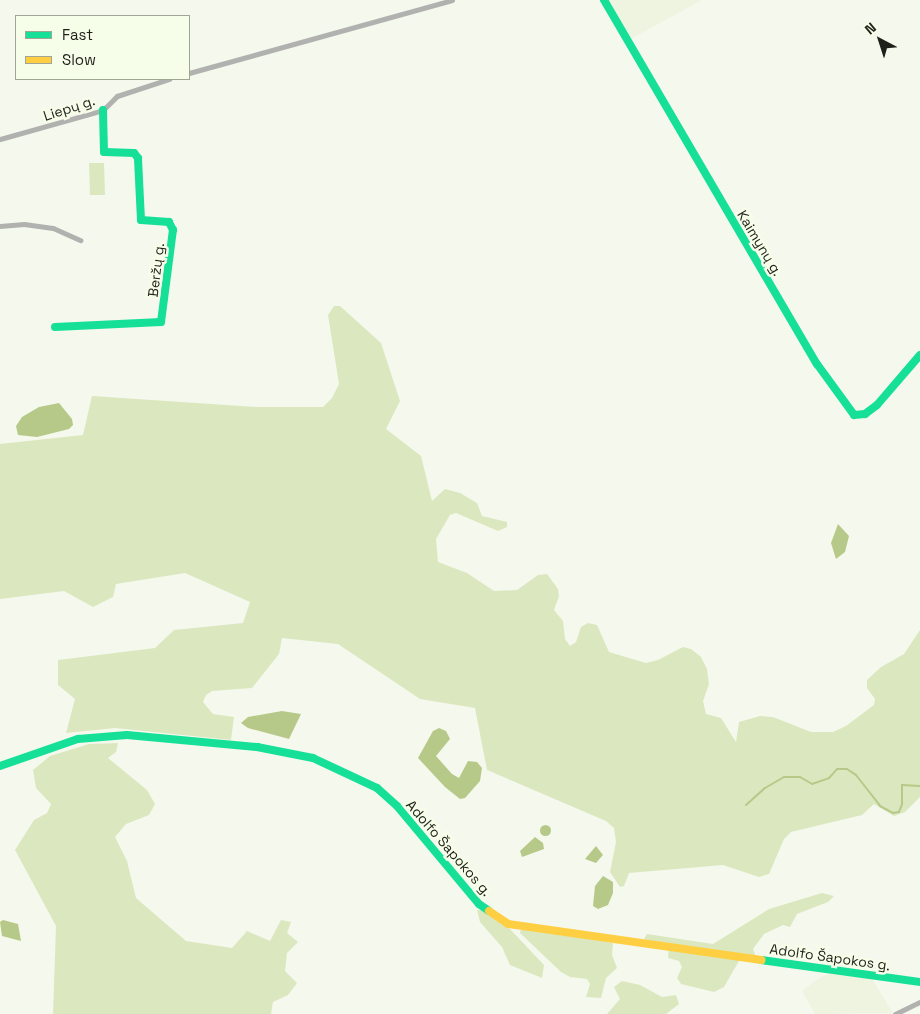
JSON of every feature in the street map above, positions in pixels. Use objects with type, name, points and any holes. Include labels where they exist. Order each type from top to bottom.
[{"type":"street","points":[[190,73],[312,37],[452,0]]},
{"type":"street","name":"Kaimynų g.","points":[[604,0],[817,364],[854,415],[865,414],[877,405],[920,355]]},
{"type":"street","name":"Liepų g.","points":[[0,139],[103,110],[117,96],[166,80]]},
{"type":"street","name":"Beržų g.","points":[[55,327],[114,322],[162,322],[174,230],[169,222],[141,220],[138,158],[134,153],[104,152],[103,110]]},
{"type":"street","points":[[0,226],[24,224],[53,228],[80,240]]},
{"type":"street","name":"Adolfo Šapokos g.","points":[[0,766],[78,739],[127,735],[258,747],[313,758],[377,788],[397,806],[479,904],[508,924],[920,982]]},
{"type":"street","points":[[895,1014],[920,1002]]},
{"type":"shaded area","points":[[608,0],[702,0],[629,40]]},
{"type":"shaded area","points":[[89,163],[104,163],[105,195],[90,195]]},
{"type":"shaded area","points":[[334,306],[340,306],[381,343],[400,401],[386,429],[421,456],[432,501],[445,489],[460,493],[477,503],[482,516],[507,522],[507,527],[498,531],[456,513],[450,515],[436,539],[438,562],[467,573],[494,591],[517,590],[538,575],[547,574],[558,589],[559,596],[554,610],[563,621],[565,639],[570,646],[576,642],[581,627],[588,623],[597,625],[609,652],[646,663],[658,660],[683,647],[691,649],[701,657],[707,669],[709,684],[703,701],[706,714],[721,718],[736,742],[739,722],[760,716],[773,717],[811,732],[833,732],[846,726],[874,705],[875,699],[867,688],[867,680],[881,667],[904,654],[920,630],[920,797],[905,812],[894,816],[874,804],[862,815],[791,832],[784,839],[769,874],[759,877],[723,865],[629,873],[624,886],[620,887],[610,872],[616,842],[614,828],[606,821],[487,770],[475,708],[420,699],[338,644],[282,638],[279,654],[252,688],[212,691],[206,695],[203,702],[213,714],[234,717],[231,740],[115,728],[66,733],[75,699],[58,685],[58,660],[155,648],[174,630],[243,623],[250,602],[185,573],[116,584],[113,597],[93,607],[64,591],[0,599],[0,444],[83,435],[92,396],[257,407],[323,407],[332,398],[339,384],[328,315]]},
{"type":"shaded area","points":[[59,403],[72,419],[73,425],[69,429],[37,437],[18,435],[16,426],[22,417],[39,407]]},
{"type":"shaded area","points":[[838,524],[849,536],[845,552],[836,559],[831,543]]},
{"type":"shaded area","points":[[282,711],[301,714],[289,739],[248,728],[241,723],[248,717]]},
{"type":"shaded area","points":[[439,728],[446,731],[450,739],[436,756],[452,774],[459,778],[468,761],[477,762],[482,768],[480,781],[465,798],[460,799],[445,787],[418,758],[433,731]]},
{"type":"shaded area","points":[[118,743],[116,752],[108,758],[147,790],[155,804],[149,815],[126,824],[115,837],[127,861],[136,898],[186,941],[232,948],[247,931],[270,941],[281,920],[291,922],[287,933],[298,942],[287,953],[285,971],[297,983],[288,995],[273,1002],[271,1014],[53,1014],[56,926],[15,850],[34,820],[47,813],[51,804],[36,788],[33,770],[50,756],[89,744]]},
{"type":"shaded area","points":[[545,824],[551,830],[545,836],[539,830]]},
{"type":"shaded area","points":[[535,837],[543,843],[544,849],[522,857],[520,851]]},
{"type":"shaded area","points":[[596,846],[603,855],[596,863],[585,859]]},
{"type":"shaded area","points":[[603,876],[613,882],[613,893],[608,905],[598,909],[593,906],[595,886]]},
{"type":"shaded area","points":[[822,893],[834,896],[828,902],[797,914],[790,927],[783,925],[764,934],[753,949],[756,957],[743,954],[724,987],[714,992],[681,984],[677,978],[682,967],[679,961],[668,958],[669,945],[644,939],[647,934],[713,944],[769,909]]},
{"type":"shaded area","points":[[477,910],[481,910],[510,929],[544,965],[542,978],[510,965],[502,947],[480,922]]},
{"type":"shaded area","points":[[3,920],[18,924],[21,941],[2,936],[0,922]]},
{"type":"shaded area","points":[[521,928],[613,943],[612,955],[617,968],[606,978],[601,998],[586,997],[590,984],[587,979],[570,977],[561,972],[520,933]]},
{"type":"shaded area","points":[[835,972],[872,979],[893,1013],[815,1014],[802,991],[819,978]]},
{"type":"shaded area","points":[[622,981],[640,985],[662,997],[676,995],[679,1004],[666,1014],[607,1014],[620,999],[614,987]]},
{"type":"waterway","points":[[746,805],[765,788],[784,777],[800,777],[812,784],[829,778],[837,769],[847,769],[856,775],[880,806],[893,813],[899,812],[902,804],[902,785],[920,786]]},
{"type":"traffic: fast","points":[[604,0],[817,364],[854,415],[865,414],[877,405],[920,355]]},
{"type":"traffic: fast","points":[[55,327],[161,322],[173,230],[169,222],[141,220],[138,158],[134,153],[104,152],[103,110]]},
{"type":"traffic: fast","points":[[0,766],[78,739],[127,735],[257,747],[313,758],[377,788],[397,806],[479,904],[489,911]]},
{"type":"traffic: fast","points":[[761,960],[920,982]]},
{"type":"traffic: slow","points":[[489,911],[508,924],[761,960]]}]
